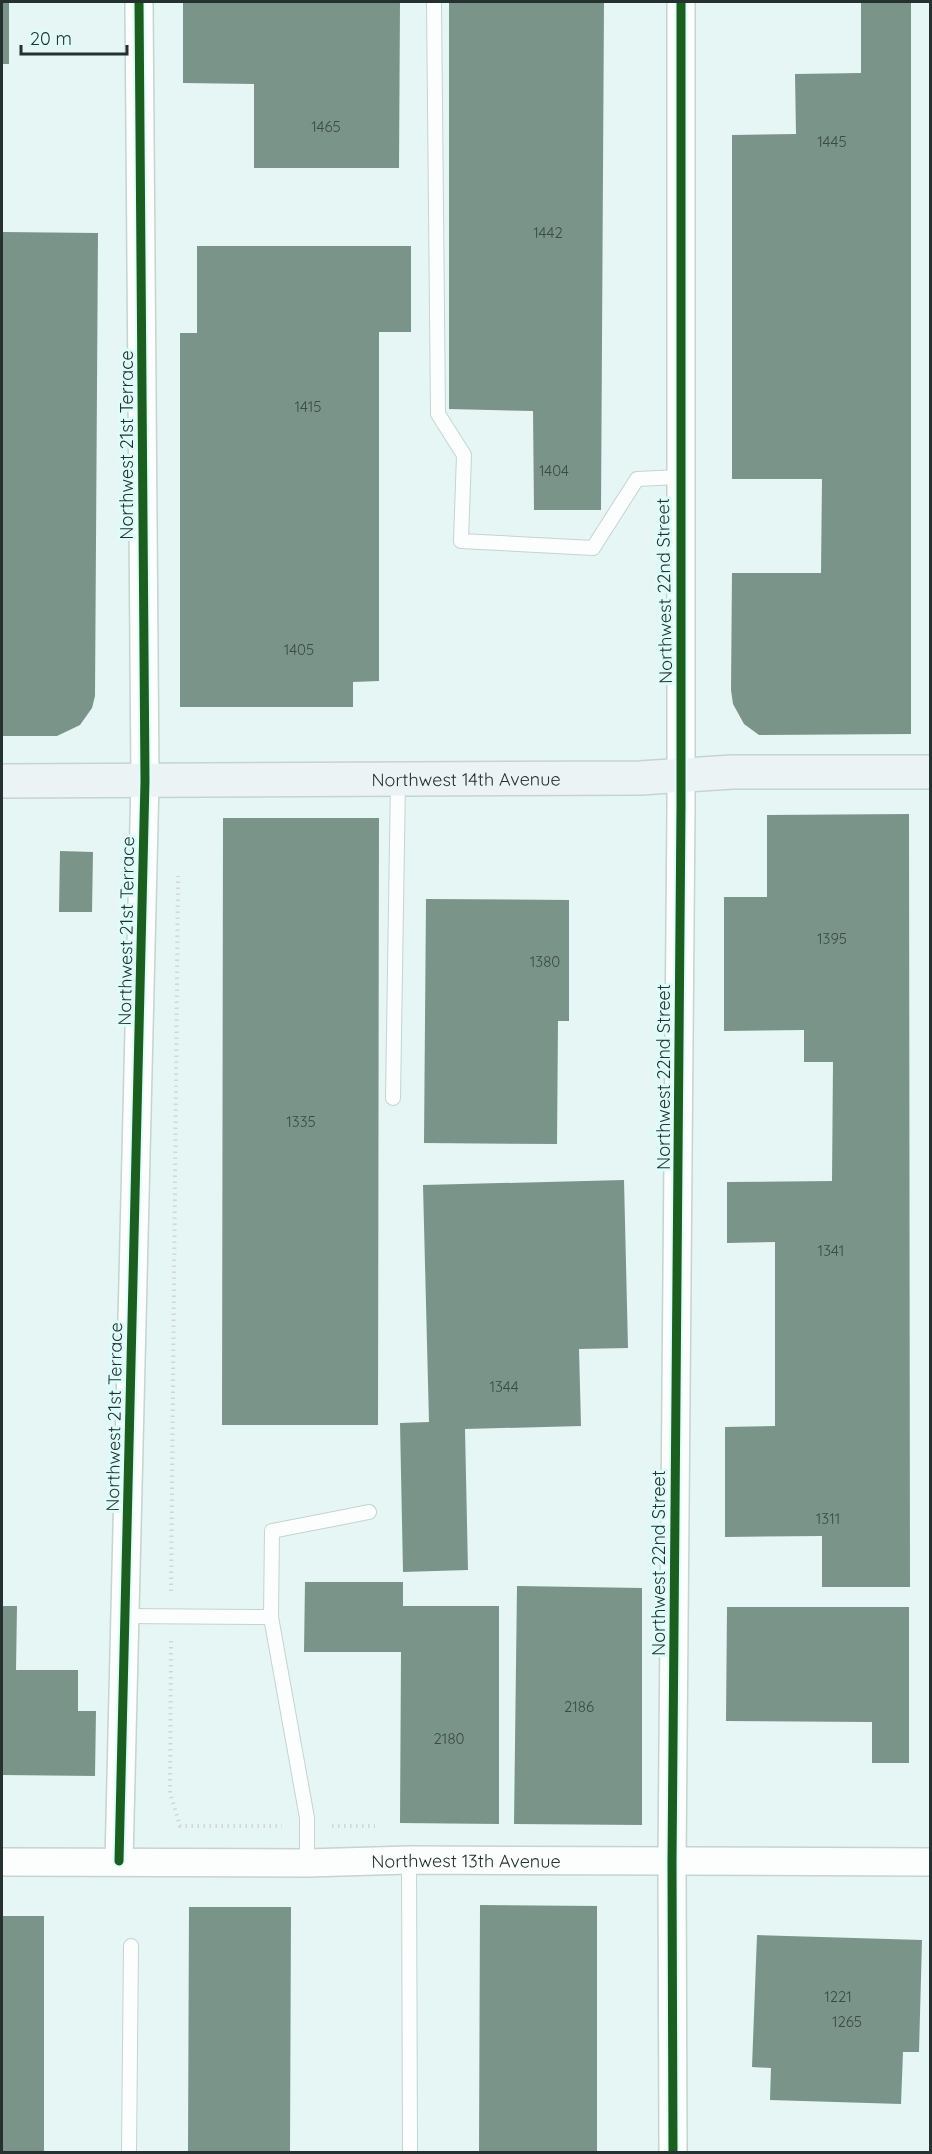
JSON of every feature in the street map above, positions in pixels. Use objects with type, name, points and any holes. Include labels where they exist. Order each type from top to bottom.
[{"type":"street","name":"Northwest 21st Terrace","points":[[119,1861],[146,781],[139,2]]},
{"type":"street","name":"Northwest 22nd Street","points":[[673,2152],[672,1862],[681,776],[679,477],[681,2]]},
{"type":"street","name":"Northwest 14th Avenue","points":[[2,781],[640,778],[732,772],[930,772]]},
{"type":"street","name":"Northwest 13th Avenue","points":[[2,1862],[307,1863],[409,1860],[930,1862]]},
{"type":"lane","points":[[434,2],[438,414],[464,455],[461,541],[593,548],[637,478],[679,477]]},
{"type":"lane","points":[[393,1098],[398,780]]},
{"type":"lane","points":[[307,1863],[307,1818],[271,1617],[272,1531],[369,1512]]},
{"type":"lane","points":[[125,1616],[271,1617]]},
{"type":"lane","points":[[409,1860],[410,2152]]},
{"type":"lane","points":[[129,2152],[131,1946]]},
{"type":"path","points":[[178,873],[170,1793],[180,1826]]},
{"type":"building","points":[[2,2],[9,2],[9,64],[2,64]]},
{"type":"building","points":[[183,2],[400,2],[399,168],[254,168],[254,84],[183,83]]},
{"type":"building","points":[[449,2],[604,2],[601,510],[534,510],[533,411],[449,409]]},
{"type":"building","points":[[861,2],[911,2],[911,734],[759,735],[744,724],[733,704],[731,690],[732,573],[821,573],[822,479],[732,479],[732,135],[796,134],[795,74],[861,73]]},
{"type":"building","points":[[2,232],[98,233],[95,696],[92,708],[80,725],[57,736],[2,736]]},
{"type":"building","points":[[197,246],[411,246],[411,332],[379,332],[379,681],[353,682],[353,707],[180,707],[180,333],[197,333]]},
{"type":"building","points":[[909,814],[910,1587],[822,1587],[822,1536],[725,1537],[725,1427],[775,1426],[775,1242],[727,1243],[727,1182],[832,1181],[833,1062],[804,1062],[804,1030],[724,1031],[724,897],[767,897],[767,815]]},
{"type":"building","points":[[223,818],[379,818],[378,1425],[222,1425]]},
{"type":"building","points":[[60,851],[93,852],[92,912],[59,912]]},
{"type":"building","points":[[426,899],[569,900],[569,1021],[558,1021],[557,1144],[424,1143]]},
{"type":"building","points":[[624,1180],[628,1348],[579,1349],[581,1426],[465,1429],[468,1570],[403,1572],[400,1423],[429,1422],[423,1185]]},
{"type":"building","points":[[305,1582],[403,1582],[403,1606],[499,1606],[499,1824],[400,1823],[401,1652],[304,1652]]},
{"type":"building","points":[[517,1586],[642,1588],[642,1825],[514,1824]]},
{"type":"building","points":[[2,1606],[17,1606],[16,1670],[78,1670],[78,1711],[96,1711],[95,1776],[2,1775]]},
{"type":"building","points":[[727,1607],[909,1607],[909,1763],[872,1763],[872,1722],[726,1721]]},
{"type":"building","points":[[480,1905],[597,1906],[597,2152],[479,2152]]},
{"type":"building","points":[[189,1907],[291,1907],[290,2152],[188,2152]]},
{"type":"building","points":[[2,1916],[44,1916],[44,2152],[2,2152]]},
{"type":"building","points":[[757,1935],[922,1940],[919,2052],[903,2052],[901,2104],[770,2100],[771,2068],[752,2067]]},
{"type":"cycle path","points":[[119,1861],[145,781],[139,2]]},
{"type":"cycle path","points":[[673,2152],[672,1862],[681,807],[681,2]]}]
